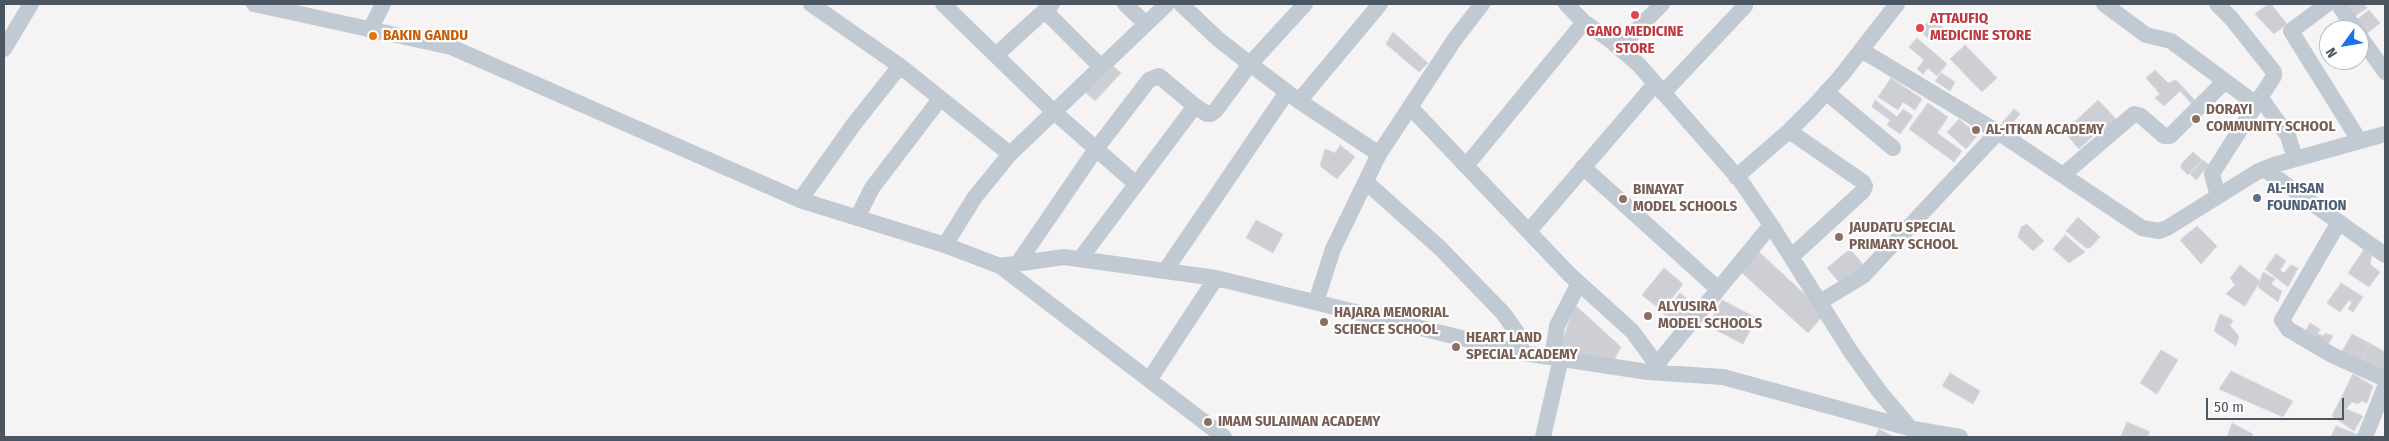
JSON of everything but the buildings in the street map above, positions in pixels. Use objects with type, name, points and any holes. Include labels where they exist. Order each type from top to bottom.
[{"type":"street","points":[[4,49],[30,4]]},
{"type":"street","points":[[254,4],[451,47],[800,200],[945,245],[1000,266],[1224,437]]},
{"type":"street","points":[[370,30],[383,4]]},
{"type":"street","points":[[811,4],[900,66],[1010,154]]},
{"type":"street","points":[[1125,4],[1146,24]]},
{"type":"street","points":[[945,245],[975,197],[1010,154],[1167,4]]},
{"type":"street","points":[[1181,4],[1218,39],[1250,64],[1293,96],[1379,154]]},
{"type":"street","points":[[1018,263],[1096,149],[1149,80],[1158,76],[1207,114],[1216,110],[1250,64],[1305,4]]},
{"type":"street","points":[[1165,270],[1293,96],[1380,4]]},
{"type":"street","points":[[1316,302],[1333,250],[1379,154],[1455,39],[1482,4]]},
{"type":"street","points":[[1566,4],[1584,22],[1620,48],[1659,88],[1736,177],[1771,225],[1873,383],[1911,433]]},
{"type":"street","points":[[1620,48],[1662,4]]},
{"type":"street","points":[[1528,231],[1583,167],[1659,88],[1745,4]]},
{"type":"street","points":[[2104,4],[2146,35],[2172,41],[2224,82],[2258,100],[2288,136],[2295,158]]},
{"type":"street","points":[[2217,4],[2231,18],[2274,72],[2274,76],[2212,174],[2218,196]]},
{"type":"street","points":[[2327,4],[2291,30],[2359,140]]},
{"type":"street","points":[[2338,4],[2349,20]]},
{"type":"street","points":[[1736,177],[1790,131],[1826,92],[1861,50],[1894,5]]},
{"type":"street","points":[[952,6],[996,56],[1053,112],[1136,184]]},
{"type":"street","points":[[996,56],[1049,7],[1101,67]]},
{"type":"street","points":[[1466,166],[1584,22]]},
{"type":"street","points":[[2369,49],[2385,72]]},
{"type":"street","points":[[1861,50],[1998,132],[2142,228],[2159,231],[2264,169],[2295,158],[2385,134]]},
{"type":"street","points":[[800,200],[854,124],[900,66]]},
{"type":"street","points":[[2063,175],[2134,114],[2141,116],[2164,136],[2170,136],[2224,82]]},
{"type":"street","points":[[1826,92],[1893,148]]},
{"type":"street","points":[[858,218],[877,182],[940,99]]},
{"type":"street","points":[[1080,259],[1195,106]]},
{"type":"street","points":[[1410,108],[1579,283],[1632,331],[1660,368]]},
{"type":"street","points":[[1790,131],[1863,182],[1865,186],[1863,191],[1791,257]]},
{"type":"street","points":[[1820,302],[1863,276],[1998,132]]},
{"type":"street","points":[[1583,167],[1718,289]]},
{"type":"street","points":[[2264,169],[2385,255]]},
{"type":"street","points":[[1366,182],[1440,248],[1503,313],[1516,331],[1523,353]]},
{"type":"street","points":[[2339,222],[2282,320],[2288,329],[2332,355],[2385,379]]},
{"type":"street","points":[[1660,368],[1718,289],[1771,225]]},
{"type":"street","points":[[1000,266],[1064,257],[1216,278],[1523,353],[1723,377],[1911,433],[1960,437]]},
{"type":"street","points":[[1149,380],[1216,278]]},
{"type":"street","points":[[1543,437],[1556,358],[1557,326],[1579,283]]},
{"type":"street","points":[[2365,437],[2385,387]]},
{"type":"place","name":"GANO MEDICINE STORE","points":[[1635,15]]},
{"type":"place","name":"ATTAUFIQ MEDICINE STORE","points":[[1920,28]]},
{"type":"place","name":"BAKIN GANDU","points":[[373,36]]},
{"type":"place","name":"DORAYI COMMUNITY SCHOOL","points":[[2196,119]]},
{"type":"place","name":"AL-ITKAN ACADEMY","points":[[1976,130]]},
{"type":"place","name":"AL-IHSAN FOUNDATION","points":[[2257,198]]},
{"type":"place","name":"BINAYAT MODEL SCHOOLS","points":[[1623,199]]},
{"type":"place","name":"JAUDATU SPECIAL PRIMARY SCHOOL","points":[[1839,237]]},
{"type":"place","name":"ALYUSIRA MODEL SCHOOLS","points":[[1648,316]]},
{"type":"place","name":"HAJARA MEMORIAL SCIENCE SCHOOL","points":[[1324,322]]},
{"type":"place","name":"HEART LAND SPECIAL ACADEMY","points":[[1456,347]]},
{"type":"place","name":"IMAM SULAIMAN ACADEMY","points":[[1208,422]]}]
